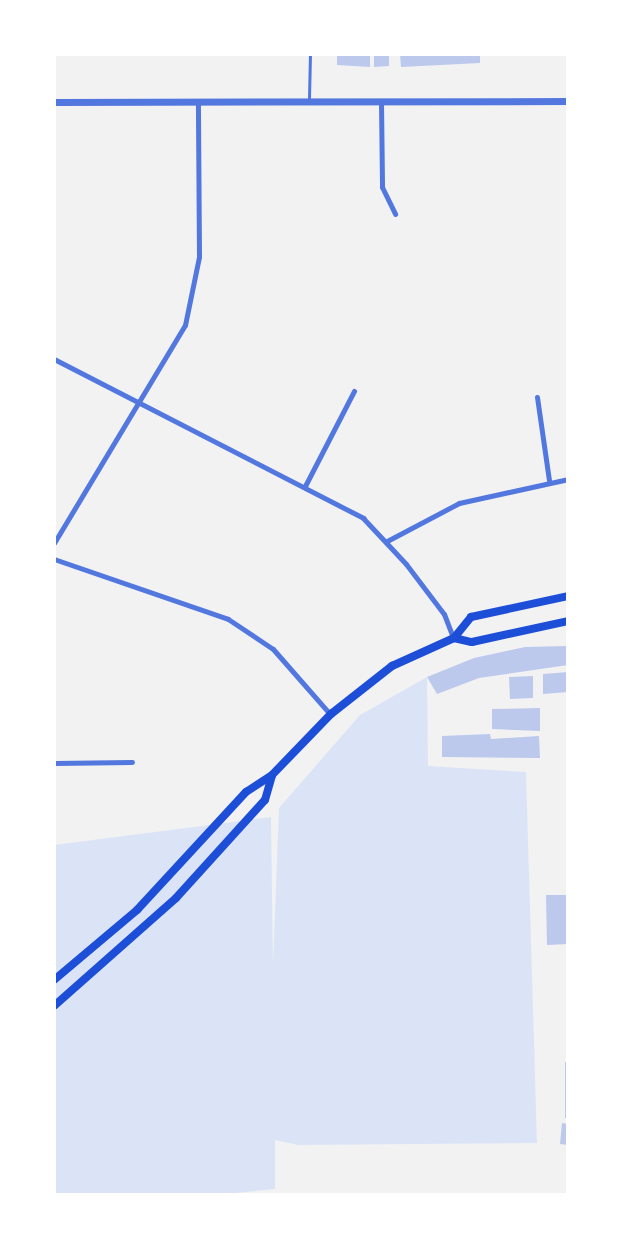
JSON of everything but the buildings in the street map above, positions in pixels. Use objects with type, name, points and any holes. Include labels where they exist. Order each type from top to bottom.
[{"type":"main road","points":[[54,980],[137,910],[246,792],[272,775],[331,714],[392,666],[454,638],[471,617],[568,596]]},
{"type":"main road","points":[[454,638],[472,642],[568,621]]},
{"type":"main road","points":[[54,1006],[176,898],[265,800],[272,775]]},
{"type":"street","points":[[54,102],[568,101]]},
{"type":"street","points":[[381,102],[382,187],[395,214]]},
{"type":"street","points":[[54,543],[185,325],[194,296],[198,103]]},
{"type":"street","points":[[54,359],[141,400],[363,518],[387,541],[444,614],[454,638]]},
{"type":"street","points":[[305,486],[354,391]]},
{"type":"street","points":[[537,397],[549,480]]},
{"type":"street","points":[[387,541],[459,503],[549,480],[568,479]]},
{"type":"street","points":[[54,559],[228,619],[273,649],[331,714]]},
{"type":"street","points":[[54,763],[132,762]]},
{"type":"lane","points":[[309,102],[310,54]]},
{"type":"shaded area","points":[[427,677],[428,766],[526,772],[537,1143],[298,1145],[275,1140],[275,1189],[215,1195],[54,1195],[54,845],[271,817],[273,964],[279,808],[360,715]]}]
